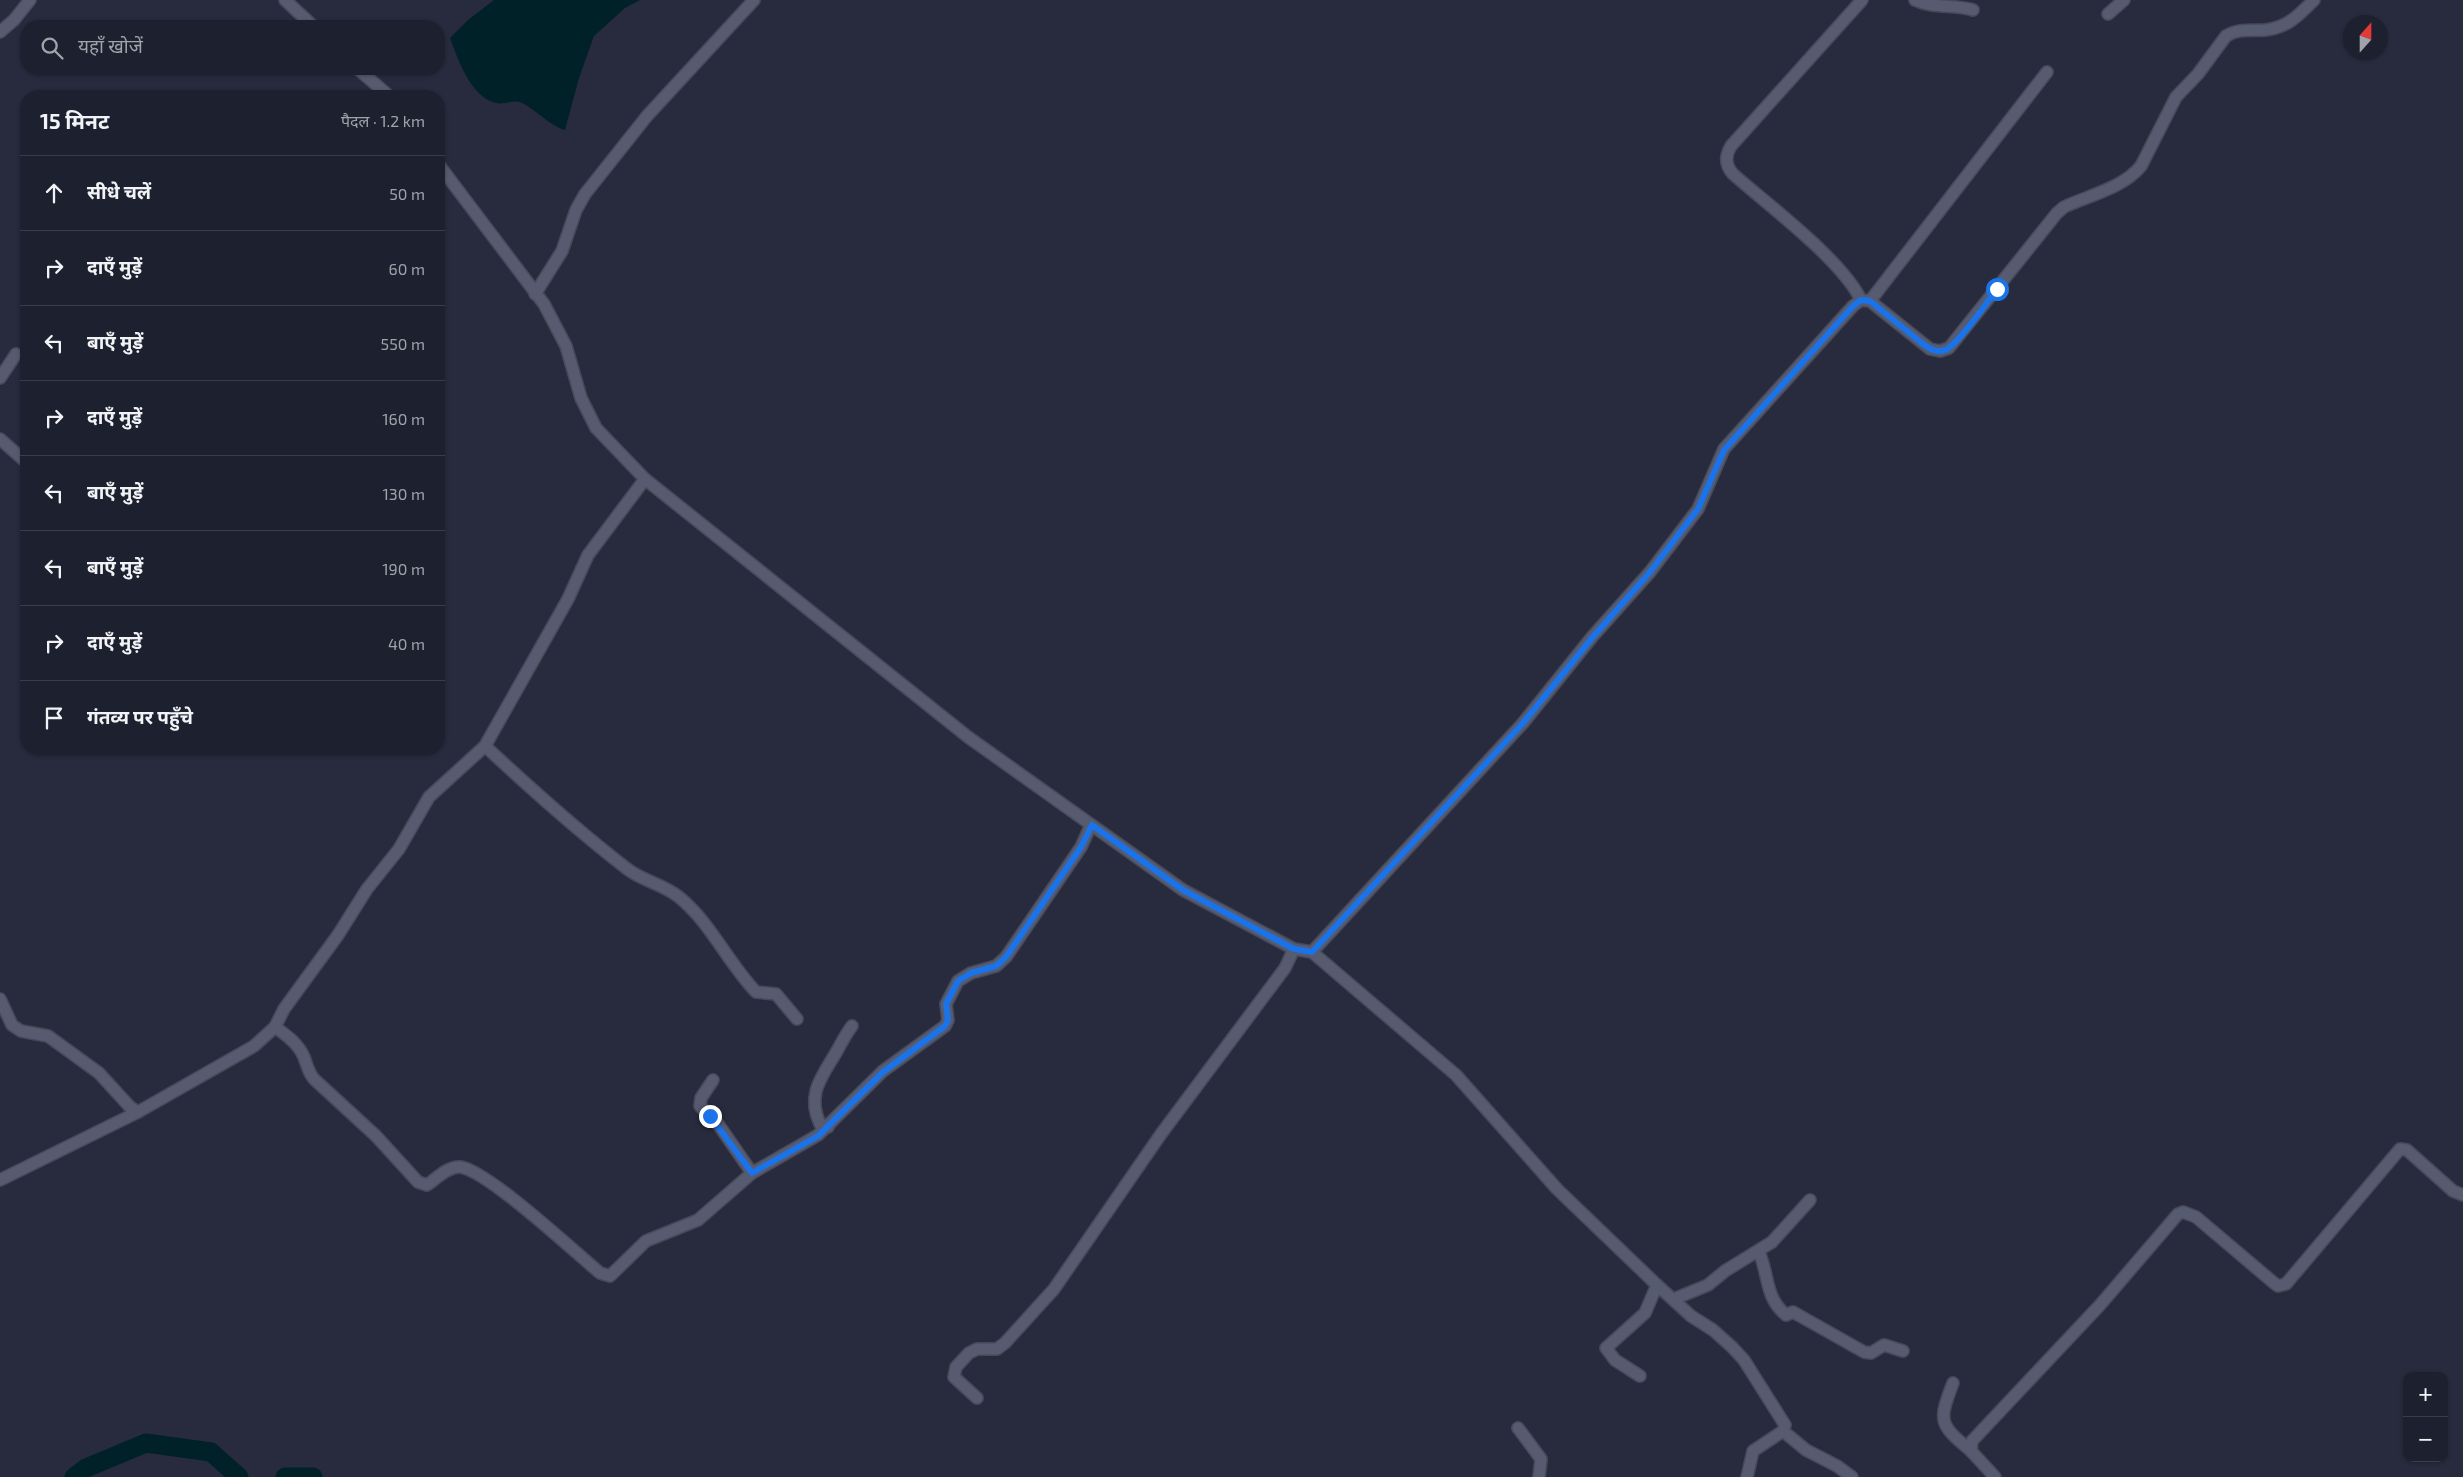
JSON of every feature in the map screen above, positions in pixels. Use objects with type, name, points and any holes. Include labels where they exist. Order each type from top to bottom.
[{"type":"street","points":[[0,32],[14,20],[30,0]]},
{"type":"street","points":[[285,0],[307,20]]},
{"type":"street","points":[[535,294],[562,251],[576,210],[585,194],[646,116],[754,0]]},
{"type":"street","points":[[1862,0],[1731,146],[1726,156],[1728,168],[1810,242],[1865,301],[1930,349],[1940,351],[1949,348],[2057,213],[2064,207],[2114,186],[2134,174],[2141,166],[2176,97],[2198,74],[2226,36],[2233,32],[2275,28],[2291,22],[2314,0]]},
{"type":"street","points":[[1915,0],[1932,7],[1955,5],[1973,10]]},
{"type":"street","points":[[2108,14],[2124,0]]},
{"type":"street","points":[[1312,952],[1523,723],[1592,638],[1650,572],[1698,509],[1724,450],[1853,306],[1865,301],[2047,72]]},
{"type":"street","points":[[365,75],[382,90]]},
{"type":"street","points":[[445,178],[557,325],[569,355],[582,398],[596,428],[645,479],[968,737],[1183,890],[1294,949],[1312,952],[1456,1075],[1557,1190],[1691,1316],[1713,1330],[1744,1360],[1784,1422],[1783,1431],[1753,1451],[1747,1477]]},
{"type":"street","points":[[0,378],[16,354]]},
{"type":"street","points":[[0,439],[20,457]]},
{"type":"street","points":[[0,1180],[138,1112],[254,1046],[275,1027],[284,1009],[338,935],[367,889],[399,849],[429,797],[484,746],[568,599],[588,555],[645,479]]},
{"type":"street","points":[[484,746],[556,810],[626,868],[643,880],[679,897],[695,913],[756,992],[760,994],[774,993],[797,1019]]},
{"type":"street","points":[[275,1027],[296,1044],[314,1079],[376,1136],[418,1182],[427,1185],[450,1169],[458,1167],[477,1174],[500,1189],[606,1276],[610,1276],[646,1241],[704,1216],[727,1193],[752,1173],[794,1150],[828,1127],[883,1072],[945,1026],[948,1020],[946,1004],[958,981],[971,973],[996,966],[1006,957],[1081,847],[1092,825]]},
{"type":"street","points":[[977,1398],[954,1377],[954,1372],[960,1361],[978,1349],[992,1350],[1005,1344],[1054,1289],[1161,1134],[1279,976],[1294,949]]},
{"type":"street","points":[[0,999],[12,1025],[21,1031],[48,1036],[99,1073],[130,1107],[138,1112]]},
{"type":"street","points":[[828,1127],[820,1124],[815,1113],[815,1097],[825,1066],[852,1026]]},
{"type":"street","points":[[713,1080],[700,1098],[700,1106],[718,1124],[752,1173]]},
{"type":"street","points":[[1972,1451],[1972,1441],[2100,1305],[2178,1214],[2183,1212],[2196,1217],[2274,1284],[2282,1286],[2286,1284],[2400,1149],[2407,1150],[2453,1191],[2463,1195]]},
{"type":"street","points":[[1674,1298],[1708,1285],[1725,1271],[1759,1252],[1785,1230],[1810,1200]]},
{"type":"street","points":[[1759,1252],[1767,1270],[1772,1301],[1786,1314],[1793,1312],[1864,1352],[1871,1352],[1884,1345],[1903,1351]]},
{"type":"street","points":[[1640,1376],[1615,1360],[1606,1348],[1645,1313],[1657,1285]]},
{"type":"street","points":[[1953,1383],[1942,1417],[1945,1426],[1953,1436],[1972,1451],[1995,1477]]},
{"type":"street","points":[[1518,1428],[1540,1459],[1539,1477]]},
{"type":"street","points":[[1783,1431],[1806,1450],[1837,1466],[1852,1477]]},
{"type":"shaded area","points":[[494,0],[640,0],[625,8],[594,36],[579,78],[565,130],[552,124],[519,102],[496,103],[487,99],[479,93],[467,76],[450,38],[468,20]]},
{"type":"waterway","points":[[74,1477],[86,1468],[146,1443],[211,1452],[239,1477]]},
{"type":"waterway","points":[[285,1477],[313,1477]]},
{"type":"route","points":[[710,1116],[718,1124],[752,1173],[818,1136],[883,1072],[945,1026],[948,1020],[947,999],[958,981],[971,973],[996,966],[1006,957],[1081,847],[1092,825],[1183,890],[1294,949],[1312,952],[1523,723],[1592,638],[1650,572],[1698,509],[1715,466],[1724,450],[1857,302],[1861,300],[1870,301],[1930,349],[1940,351],[1946,350],[1953,345],[1997,289]]}]
